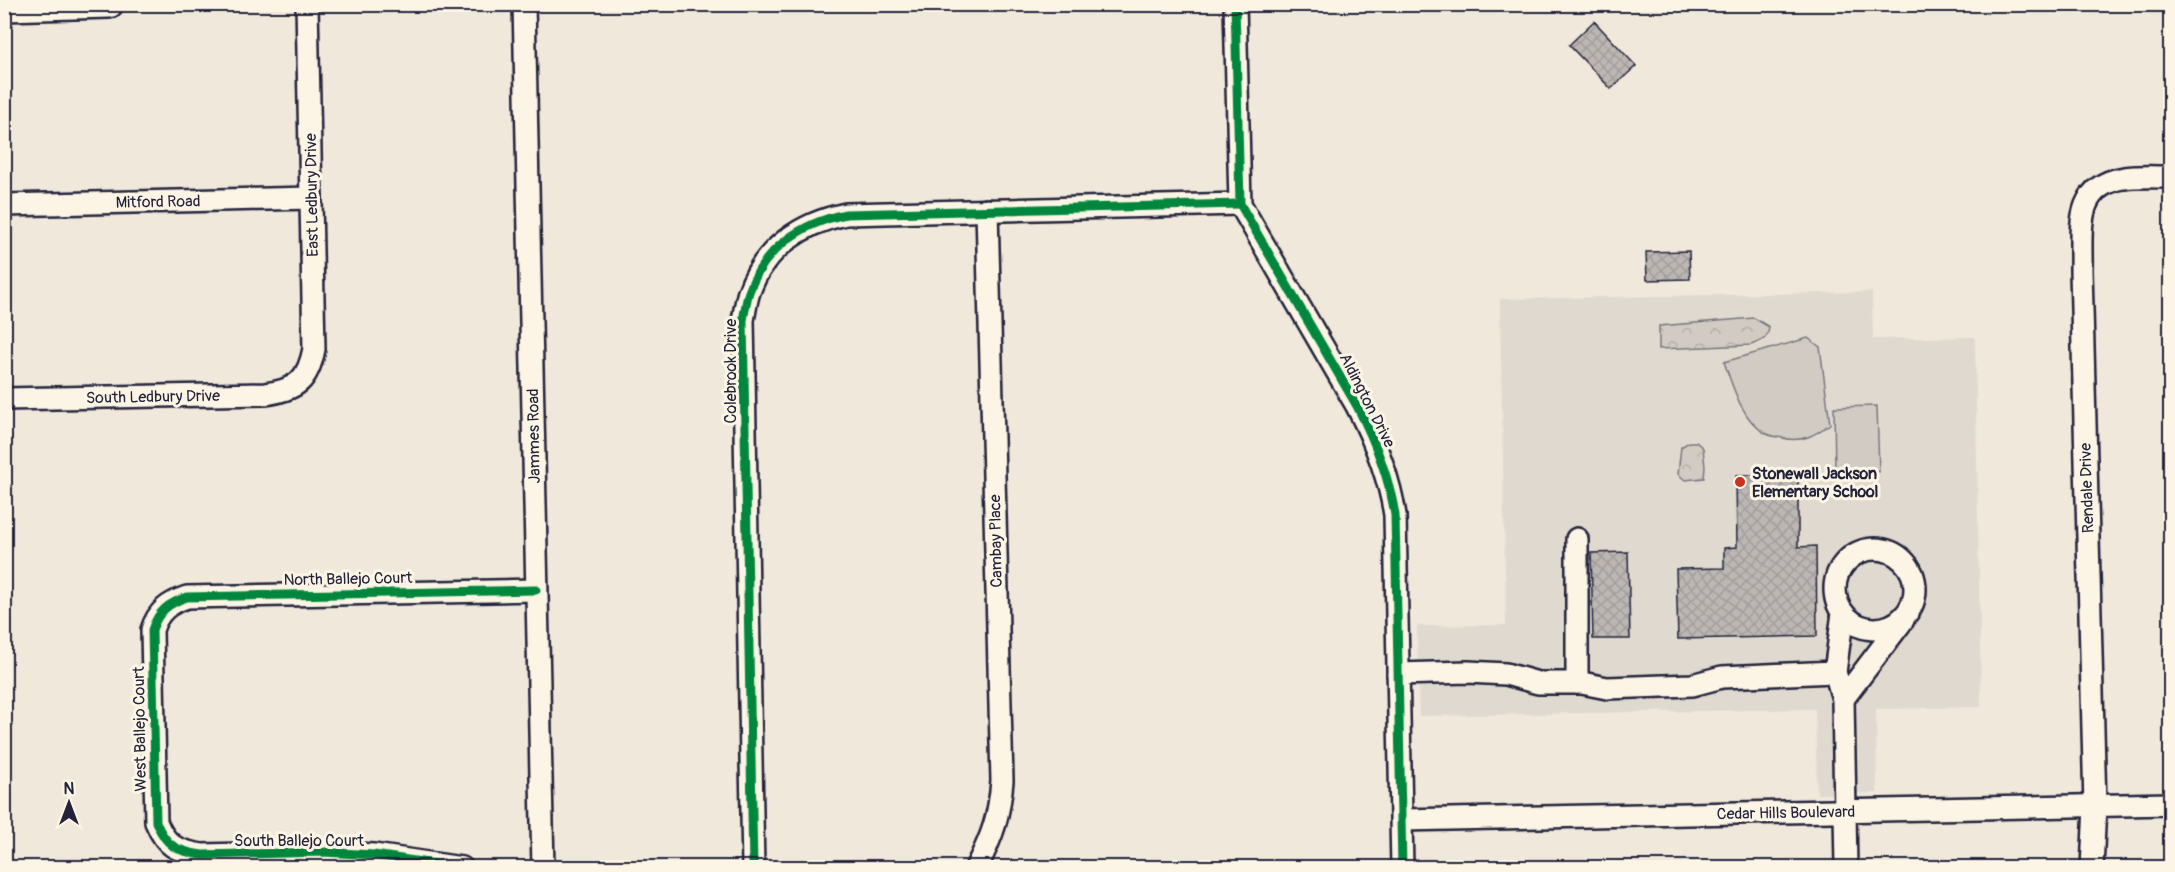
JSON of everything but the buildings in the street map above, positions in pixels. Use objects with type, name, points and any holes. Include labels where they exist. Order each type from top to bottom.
[{"type":"main road","points":[[4,7],[109,4]]},
{"type":"street","name":"East Ledbury Drive","points":[[299,382],[310,367],[314,349],[307,4]]},
{"type":"street","name":"Jammes Road","points":[[524,4],[543,867]]},
{"type":"street","name":"Aldington Drive","points":[[1235,4],[1240,204],[1357,406],[1373,437],[1391,490],[1395,515],[1402,867]]},
{"type":"street","name":"Rendale Drive","points":[[2092,867],[2095,806],[2081,270],[2082,217],[2086,201],[2094,190],[2109,182],[2126,178],[2170,177]]},
{"type":"street","name":"Mitford Road","points":[[4,205],[311,198]]},
{"type":"street","name":"Colebrook Drive","points":[[753,867],[743,320],[749,292],[759,271],[774,252],[796,232],[821,219],[846,214],[1240,204]]},
{"type":"street","name":"Cambay Place","points":[[976,867],[990,840],[999,811],[1002,781],[987,210]]},
{"type":"street","name":"South Ledbury Drive","points":[[4,399],[266,394],[285,391],[299,382]]},
{"type":"street","points":[[1576,539],[1577,682]]},
{"type":"street","points":[[1843,699],[1904,618],[1912,606],[1916,593],[1915,579],[1909,566],[1888,551],[1875,549],[1863,551],[1851,557],[1842,566],[1835,590],[1837,602],[1843,613],[1853,623],[1866,628],[1886,627],[1904,618]]},
{"type":"street","name":"North Ballejo Court","points":[[164,608],[187,597],[536,590]]},
{"type":"street","name":"West Ballejo Court","points":[[164,608],[156,618],[152,630],[156,822],[162,836],[172,847]]},
{"type":"street","points":[[1843,613],[1835,672],[1843,699],[1846,867]]},
{"type":"street","points":[[1398,674],[1468,672],[1506,674],[1538,683],[1577,682],[1607,688],[1692,686],[1722,677],[1835,672]]},
{"type":"street","name":"Cedar Hills Boulevard","points":[[1402,820],[2170,804]]},
{"type":"street","name":"South Ballejo Court","points":[[172,847],[186,853],[201,855],[334,853],[374,855],[462,867]]},
{"type":"shaded area","name":"Stonewall Jackson Elementary School","points":[[1872,292],[1873,339],[1975,337],[1981,707],[1876,709],[1877,793],[1817,794],[1815,709],[1419,716],[1417,626],[1506,625],[1500,299]]},
{"type":"green space","points":[[1754,318],[1769,327],[1764,339],[1751,345],[1659,349],[1659,326]]},
{"type":"green space","points":[[1808,338],[1820,347],[1830,424],[1814,435],[1802,439],[1767,434],[1757,427],[1744,411],[1724,362]]},
{"type":"green space","points":[[1877,406],[1879,472],[1835,473],[1834,407]]},
{"type":"green space","points":[[1689,442],[1696,442],[1703,448],[1704,478],[1685,480],[1678,474],[1681,447]]},
{"type":"cycle path","points":[[1235,4],[1240,204],[1370,432],[1389,486],[1395,515],[1402,868]]},
{"type":"cycle path","points":[[753,868],[743,320],[749,292],[764,263],[775,250],[800,231],[846,214],[1240,204]]},
{"type":"cycle path","points":[[462,868],[374,855],[324,852],[202,855],[185,852],[173,846],[164,837],[156,822],[152,630],[157,618],[165,609],[187,597],[536,590]]},
{"type":"place","name":"Stonewall Jackson Elementary School","points":[[1740,482]]}]
